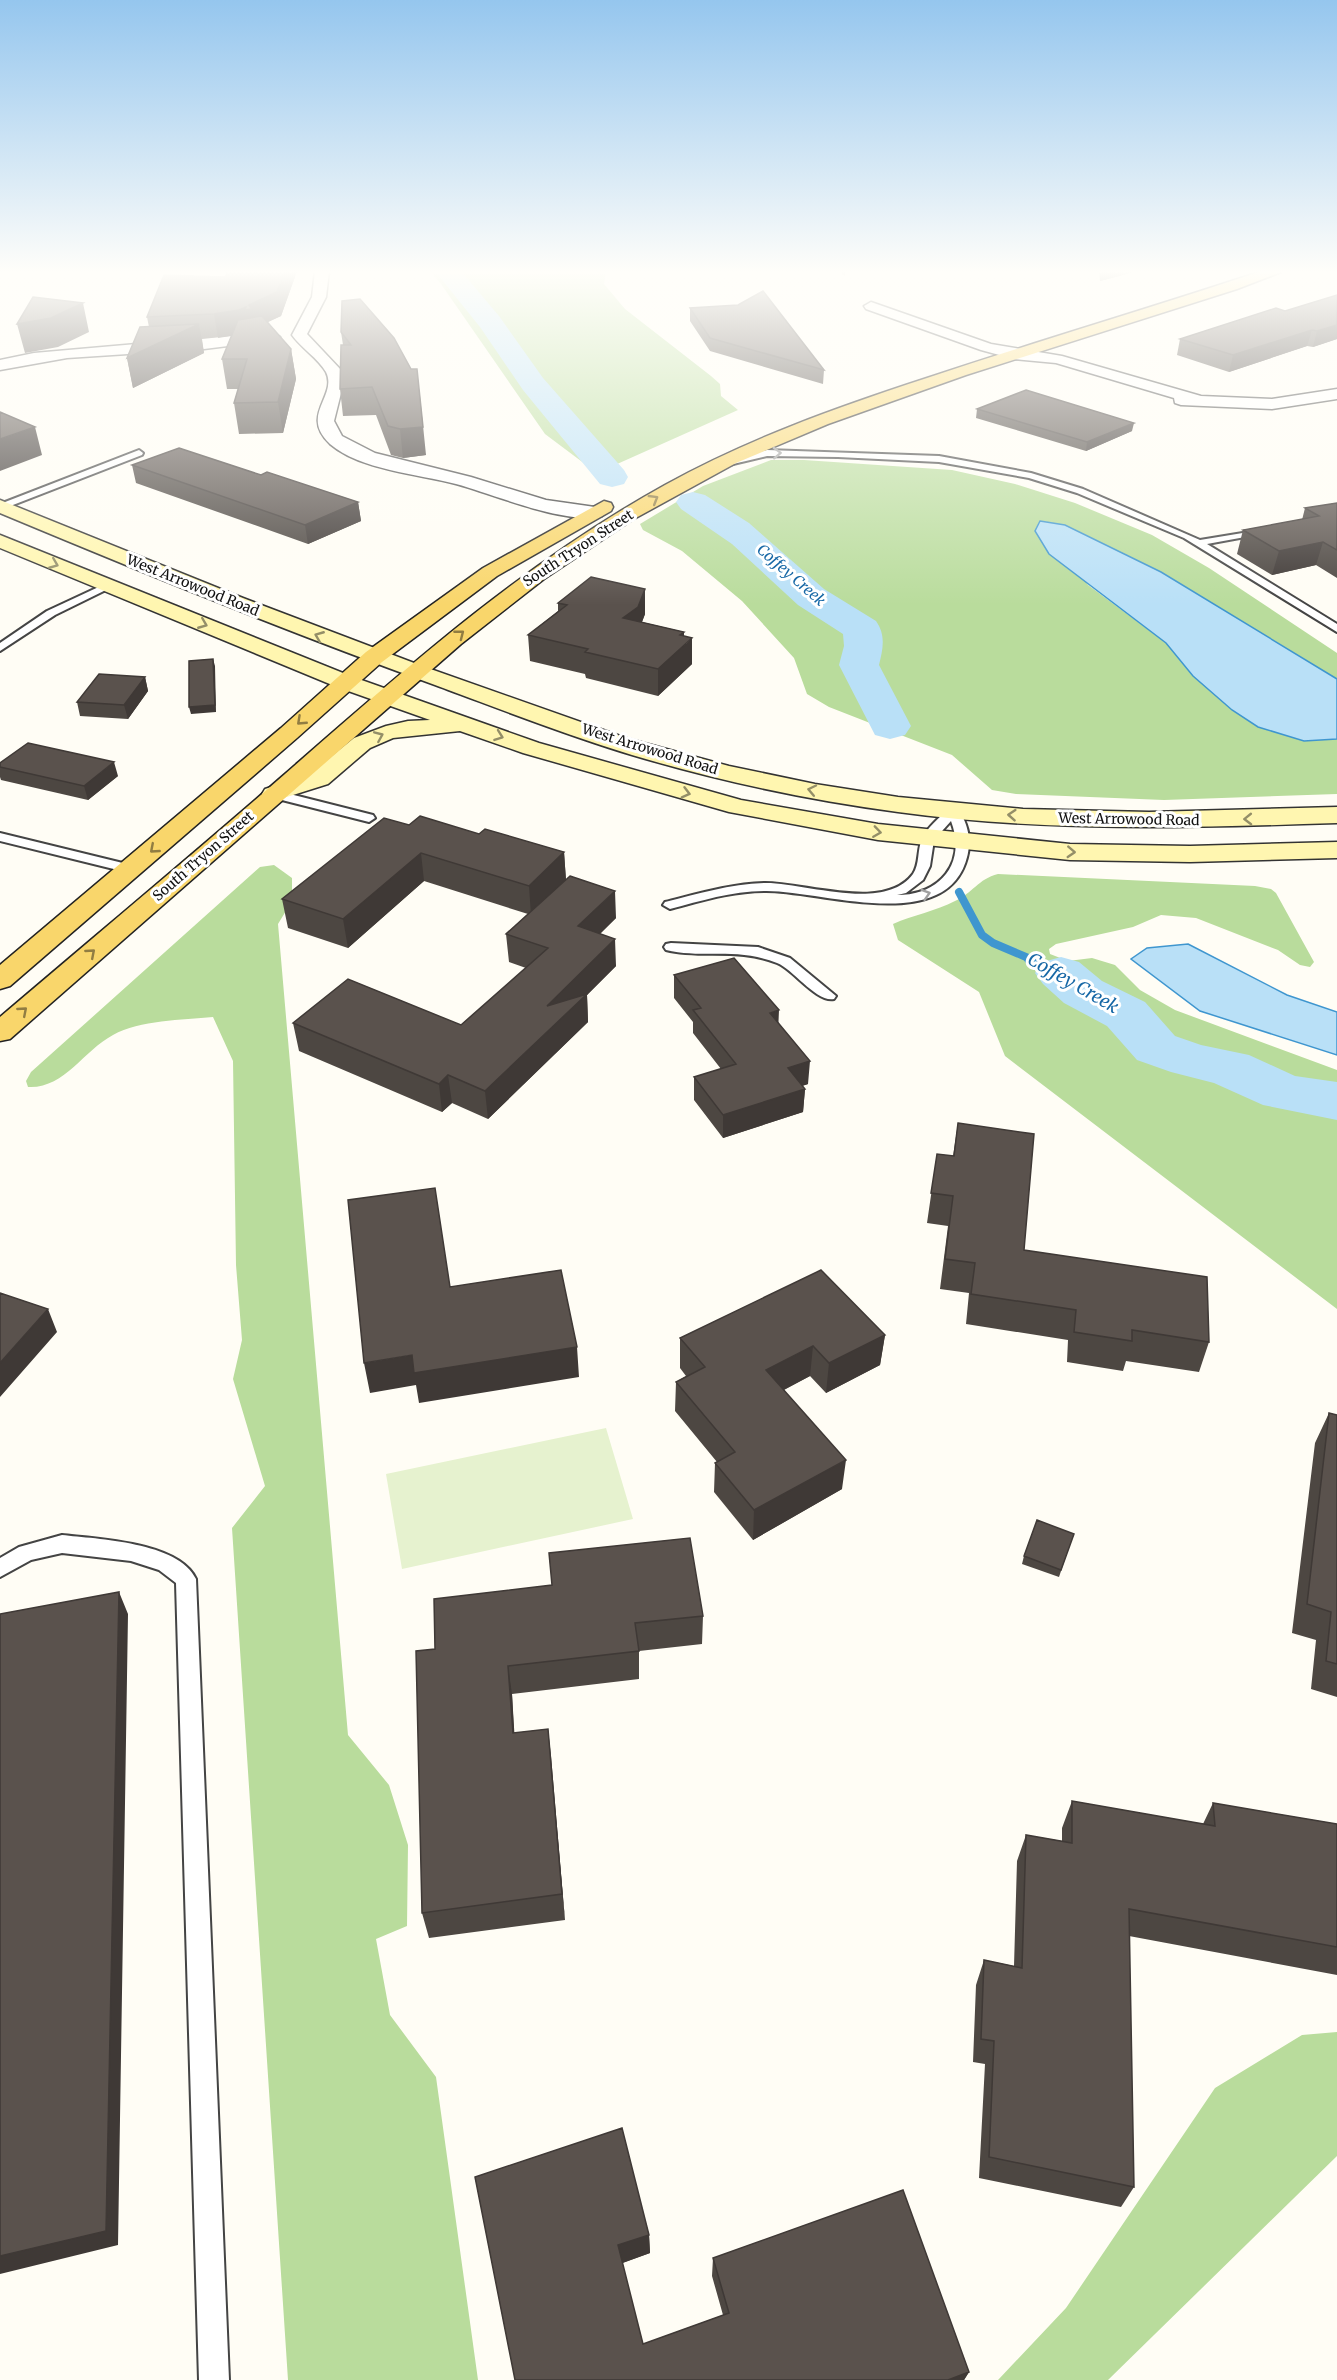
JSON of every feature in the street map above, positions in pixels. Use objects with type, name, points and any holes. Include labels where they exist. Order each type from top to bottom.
[{"type":"main road","points":[[690,460],[790,415],[880,382]]},
{"type":"main road","name":"South Tryon Street","points":[[0,1032],[414,671],[520,587],[586,542],[671,489],[790,433],[856,407],[930,382]]},
{"type":"main road","name":"South Tryon Street","points":[[0,980],[374,657],[490,572],[621,496]]},
{"type":"main road","name":"West Arrowood Road","points":[[0,507],[374,657],[662,756],[837,795],[953,811],[1065,818],[1175,820],[1337,815]]},
{"type":"main road","name":"West Arrowood Road","points":[[0,541],[345,682],[575,761],[738,807],[834,825],[928,838],[1070,852],[1190,854],[1337,850]]},
{"type":"main road","points":[[274,794],[319,779],[362,743],[386,733],[425,726],[472,726]]},
{"type":"street","points":[[336,382],[328,405],[326,426],[332,435],[352,450],[372,458],[571,511],[595,512]]},
{"type":"street","points":[[1081,382],[1149,398],[1201,401],[1272,404],[1337,394]]},
{"type":"lane","points":[[790,433],[791,442],[794,445],[838,454]]},
{"type":"lane","points":[[0,507],[139,453]]},
{"type":"lane","points":[[720,465],[766,453],[838,454],[939,459],[1031,476],[1080,491],[1200,543],[1337,629]]},
{"type":"lane","points":[[1200,543],[1272,529]]},
{"type":"lane","points":[[0,648],[51,613],[109,586]]},
{"type":"lane","points":[[274,794],[369,818]]},
{"type":"lane","points":[[670,906],[750,887],[778,887],[868,899],[914,897],[944,887],[954,874],[963,842],[953,811],[928,838],[923,866],[918,877],[901,890],[868,899]]},
{"type":"lane","points":[[0,837],[130,869]]},
{"type":"lane","points":[[671,947],[753,950],[785,961],[829,996]]},
{"type":"lane","points":[[0,1568],[26,1553],[62,1544],[131,1552],[166,1564],[186,1579],[214,2380]]},
{"type":"green space","points":[[509,382],[718,382],[721,396],[738,410],[597,473],[545,434]]},
{"type":"green space","points":[[771,460],[804,460],[952,470],[1015,484],[1075,503],[1152,535],[1209,568],[1337,653],[1337,679],[1161,572],[1065,525],[1041,521],[1088,585],[1166,643],[1193,676],[1304,741],[1337,739],[1337,794],[1164,800],[1016,794],[992,790],[952,755],[829,707],[807,694],[794,658],[742,601],[682,551],[643,530],[640,524],[703,486]]},
{"type":"green space","points":[[274,865],[292,878],[292,901],[278,924],[348,1735],[389,1785],[408,1845],[407,1926],[376,1939],[390,2015],[436,2077],[478,2380],[288,2380],[232,1528],[265,1486],[233,1379],[242,1340],[236,1265],[233,1061],[213,1017],[175,1020],[136,1026],[113,1035],[63,1076],[52,1082],[28,1087],[26,1081],[31,1072],[260,867]]},
{"type":"green space","points":[[998,874],[1255,886],[1271,889],[1276,893],[1314,962],[1310,967],[1300,965],[1278,950],[1196,918],[1161,915],[1133,927],[1056,944],[1049,949],[1050,954],[1068,961],[1092,958],[1115,965],[1140,990],[1175,1010],[1337,1070],[1337,1309],[1005,1056],[979,992],[898,940],[893,924],[961,898],[985,879]]},
{"type":"green space","points":[[606,1428],[633,1519],[402,1569],[386,1474]]},
{"type":"green space","points":[[1337,2032],[1337,2156],[1108,2380],[998,2380],[1066,2308],[1215,2088],[1302,2035]]},
{"type":"water","points":[[1040,521],[1065,525],[1161,572],[1337,679],[1337,739],[1304,741],[1258,727],[1232,710],[1193,676],[1166,643],[1049,554],[1035,531]]},
{"type":"water","points":[[1188,944],[1287,995],[1337,1012],[1337,1055],[1200,1011],[1131,959],[1147,948]]},
{"type":"building","points":[[240,382],[283,382],[278,402],[234,403]]},
{"type":"building","points":[[340,382],[418,382],[423,427],[400,429],[388,426],[372,387],[340,389]]},
{"type":"building","points":[[1026,390],[1134,423],[1087,442],[977,409]]},
{"type":"building","points":[[0,412],[35,427],[0,439]]},
{"type":"building","points":[[179,448],[261,475],[267,472],[358,502],[305,525],[132,465]]},
{"type":"building","points":[[1337,503],[1337,550],[1323,542],[1279,551],[1243,530],[1319,516],[1305,508]]},
{"type":"building","points":[[591,577],[645,589],[638,607],[623,618],[684,632],[680,635],[692,638],[658,669],[585,652],[588,649],[528,635],[567,605],[558,603]]},
{"type":"building","points":[[213,659],[215,705],[189,707],[189,661]]},
{"type":"building","points":[[99,674],[145,677],[124,705],[77,702]]},
{"type":"building","points":[[28,743],[114,762],[84,786],[0,767],[0,763]]},
{"type":"building","points":[[420,816],[479,834],[485,829],[564,852],[529,886],[421,853],[343,919],[282,899],[384,818],[409,825]]},
{"type":"building","points":[[570,876],[615,891],[578,926],[615,939],[547,1006],[587,994],[485,1091],[448,1075],[439,1084],[293,1023],[348,979],[461,1025],[548,948],[506,934]]},
{"type":"building","points":[[734,958],[779,1010],[770,1013],[810,1061],[788,1068],[805,1089],[723,1115],[694,1077],[736,1064],[693,1010],[701,1008],[674,975]]},
{"type":"building","points":[[958,1123],[1034,1134],[1024,1250],[1207,1277],[1209,1342],[1132,1330],[1132,1341],[1074,1332],[1076,1310],[971,1294],[975,1263],[945,1259],[953,1196],[931,1193],[937,1154],[954,1156]]},
{"type":"building","points":[[435,1188],[450,1287],[561,1270],[577,1347],[414,1373],[412,1355],[364,1363],[348,1200]]},
{"type":"building","points":[[821,1270],[885,1335],[829,1363],[813,1346],[766,1370],[846,1460],[754,1510],[715,1463],[735,1452],[676,1382],[705,1367],[680,1338]]},
{"type":"building","points":[[0,1293],[48,1309],[0,1363]]},
{"type":"building","points":[[1329,1413],[1337,1415],[1337,1664],[1326,1661],[1331,1612],[1307,1604]]},
{"type":"building","points":[[1037,1520],[1074,1534],[1061,1570],[1024,1556]]},
{"type":"building","points":[[690,1538],[703,1616],[635,1623],[639,1651],[508,1666],[513,1733],[548,1729],[562,1894],[422,1913],[416,1651],[435,1649],[434,1599],[552,1585],[549,1553]]},
{"type":"building","points":[[119,1592],[106,2231],[0,2256],[0,1614]]},
{"type":"building","points":[[1072,1801],[1215,1826],[1213,1803],[1337,1824],[1337,1947],[1129,1909],[1134,2187],[989,2157],[994,2041],[981,2039],[984,1960],[1022,1968],[1026,1835],[1072,1843]]},
{"type":"building","points":[[622,2128],[649,2235],[618,2245],[643,2344],[729,2313],[713,2258],[903,2190],[969,2372],[948,2380],[515,2380],[475,2177]]},
{"type":"waterway","name":"Coffey Creek","points":[[532,382],[612,477]]},
{"type":"waterway","name":"Coffey Creek","points":[[693,502],[752,543],[811,597],[862,629],[864,646],[859,665],[890,726]]},
{"type":"waterway","name":"Coffey Creek","points":[[959,892],[982,935],[993,943],[1033,960]]},
{"type":"waterway","name":"Coffey Creek","points":[[1029,959],[1061,973]]},
{"type":"waterway","name":"Coffey Creek","points":[[1061,973],[1083,992],[1126,1014],[1156,1048],[1190,1060],[1229,1068],[1283,1092],[1337,1101]]}]
